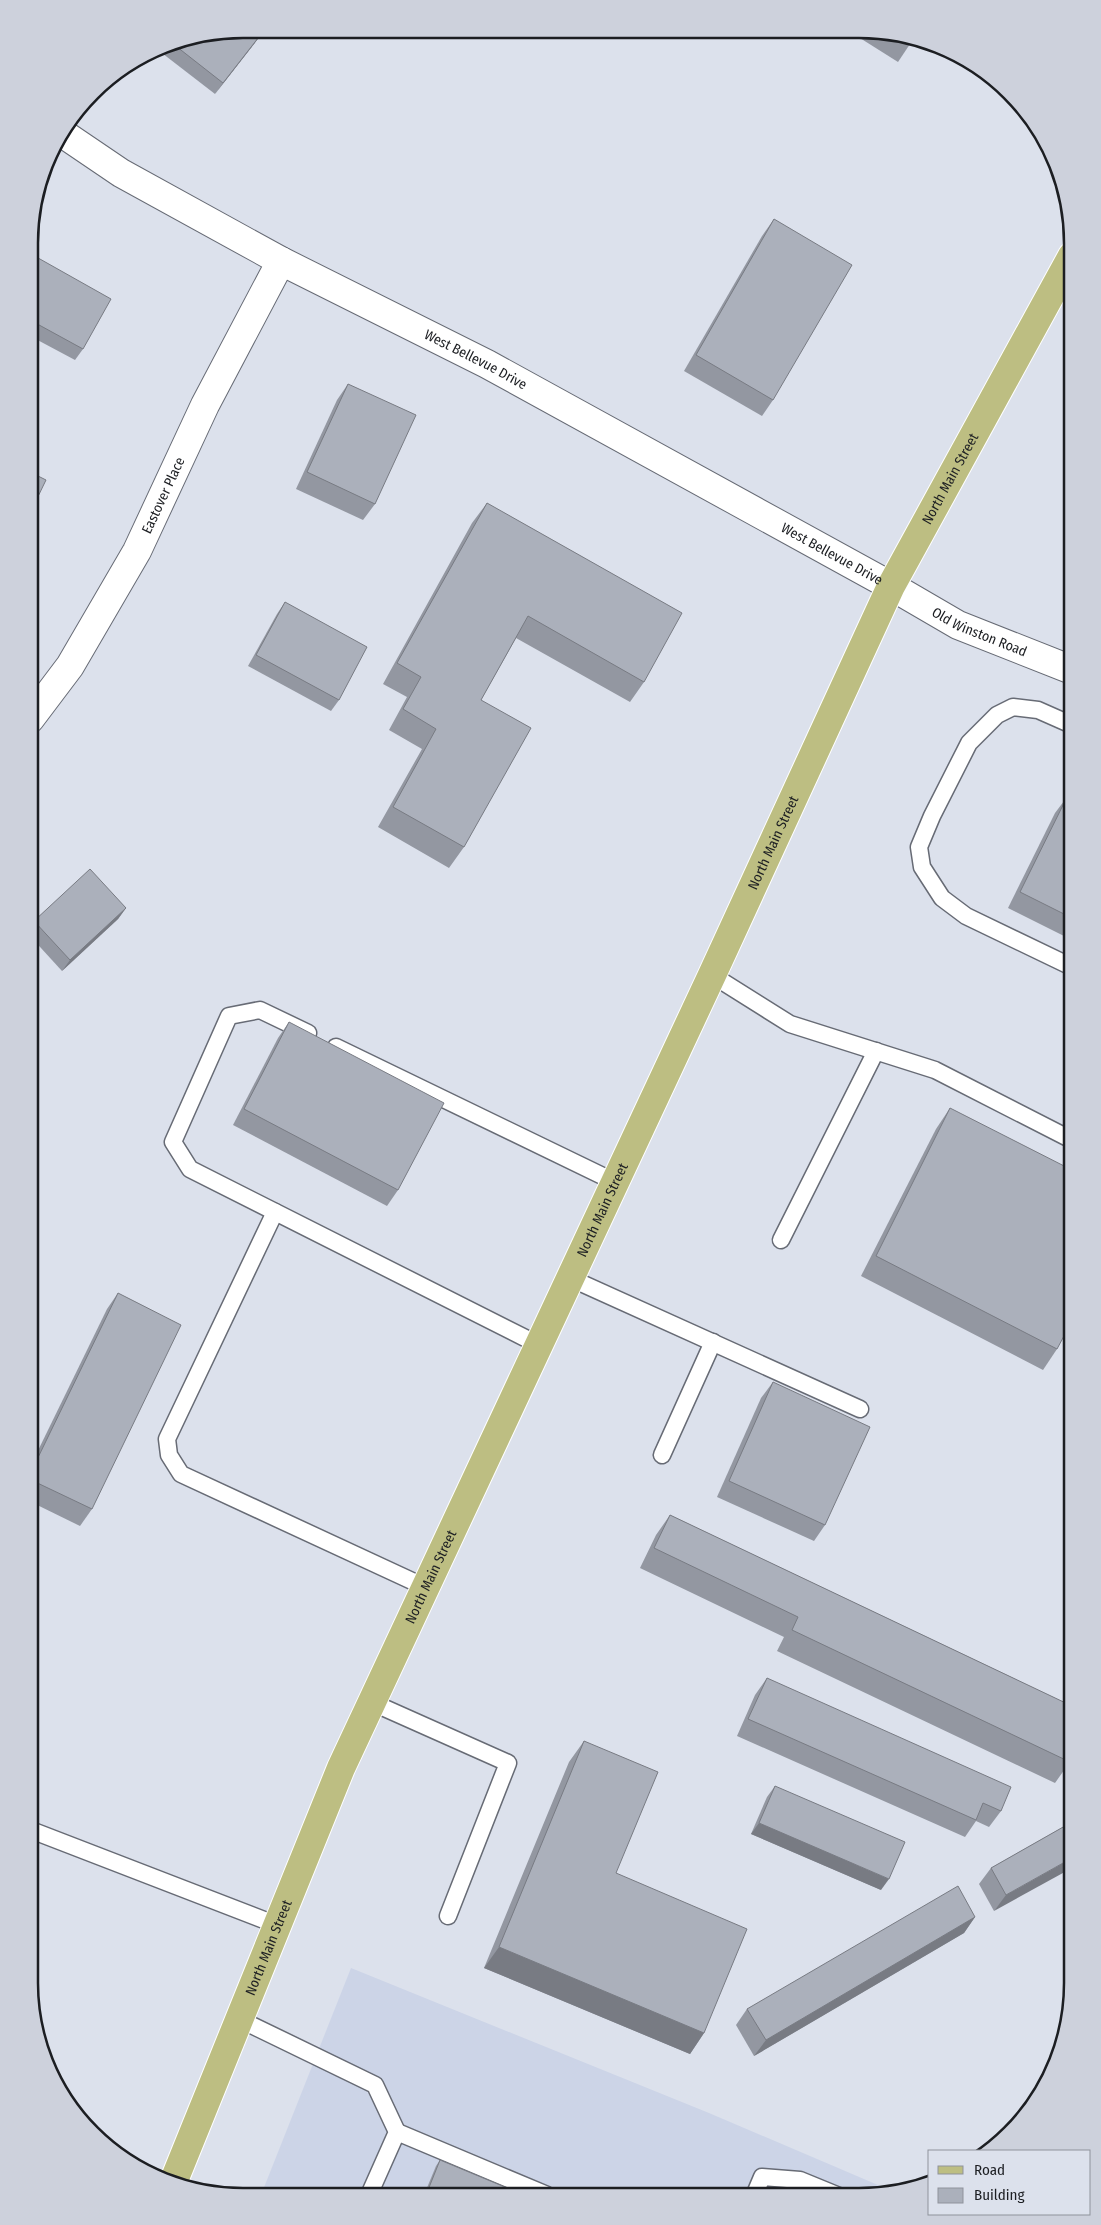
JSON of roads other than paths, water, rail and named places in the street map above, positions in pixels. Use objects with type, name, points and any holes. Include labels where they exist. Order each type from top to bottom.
[{"type":"main road","name":"North Main Street","points":[[176,2176],[340,1768],[712,975],[891,586],[1064,286]]},
{"type":"street","name":"West Bellevue Drive","points":[[67,137],[121,173],[281,261],[488,364],[891,586]]},
{"type":"street","name":"Eastover Place","points":[[38,708],[70,666],[137,551],[205,405],[281,261]]},
{"type":"street","name":"Old Winston Road","points":[[891,586],[958,625],[1064,667]]},
{"type":"lane","points":[[1064,721],[1038,710],[1013,707],[997,715],[969,743],[932,816],[920,846],[922,867],[942,898],[966,916],[1064,963]]},
{"type":"lane","points":[[712,975],[790,1024],[935,1070],[1064,1136]]},
{"type":"lane","points":[[539,1344],[190,1169],[173,1142],[229,1016],[260,1010],[615,1182]]},
{"type":"lane","points":[[781,1240],[876,1051]]},
{"type":"lane","points":[[275,1212],[167,1439],[170,1455],[181,1474],[425,1587]]},
{"type":"lane","points":[[570,1278],[860,1409]]},
{"type":"lane","points":[[662,1455],[713,1342]]},
{"type":"lane","points":[[371,1702],[508,1763],[448,1916]]},
{"type":"lane","points":[[38,1833],[277,1925]]},
{"type":"lane","points":[[240,2019],[375,2085],[397,2132],[531,2188]]},
{"type":"lane","points":[[372,2188],[397,2132]]},
{"type":"lane","points":[[757,2188],[762,2177],[800,2180],[819,2188]]}]
